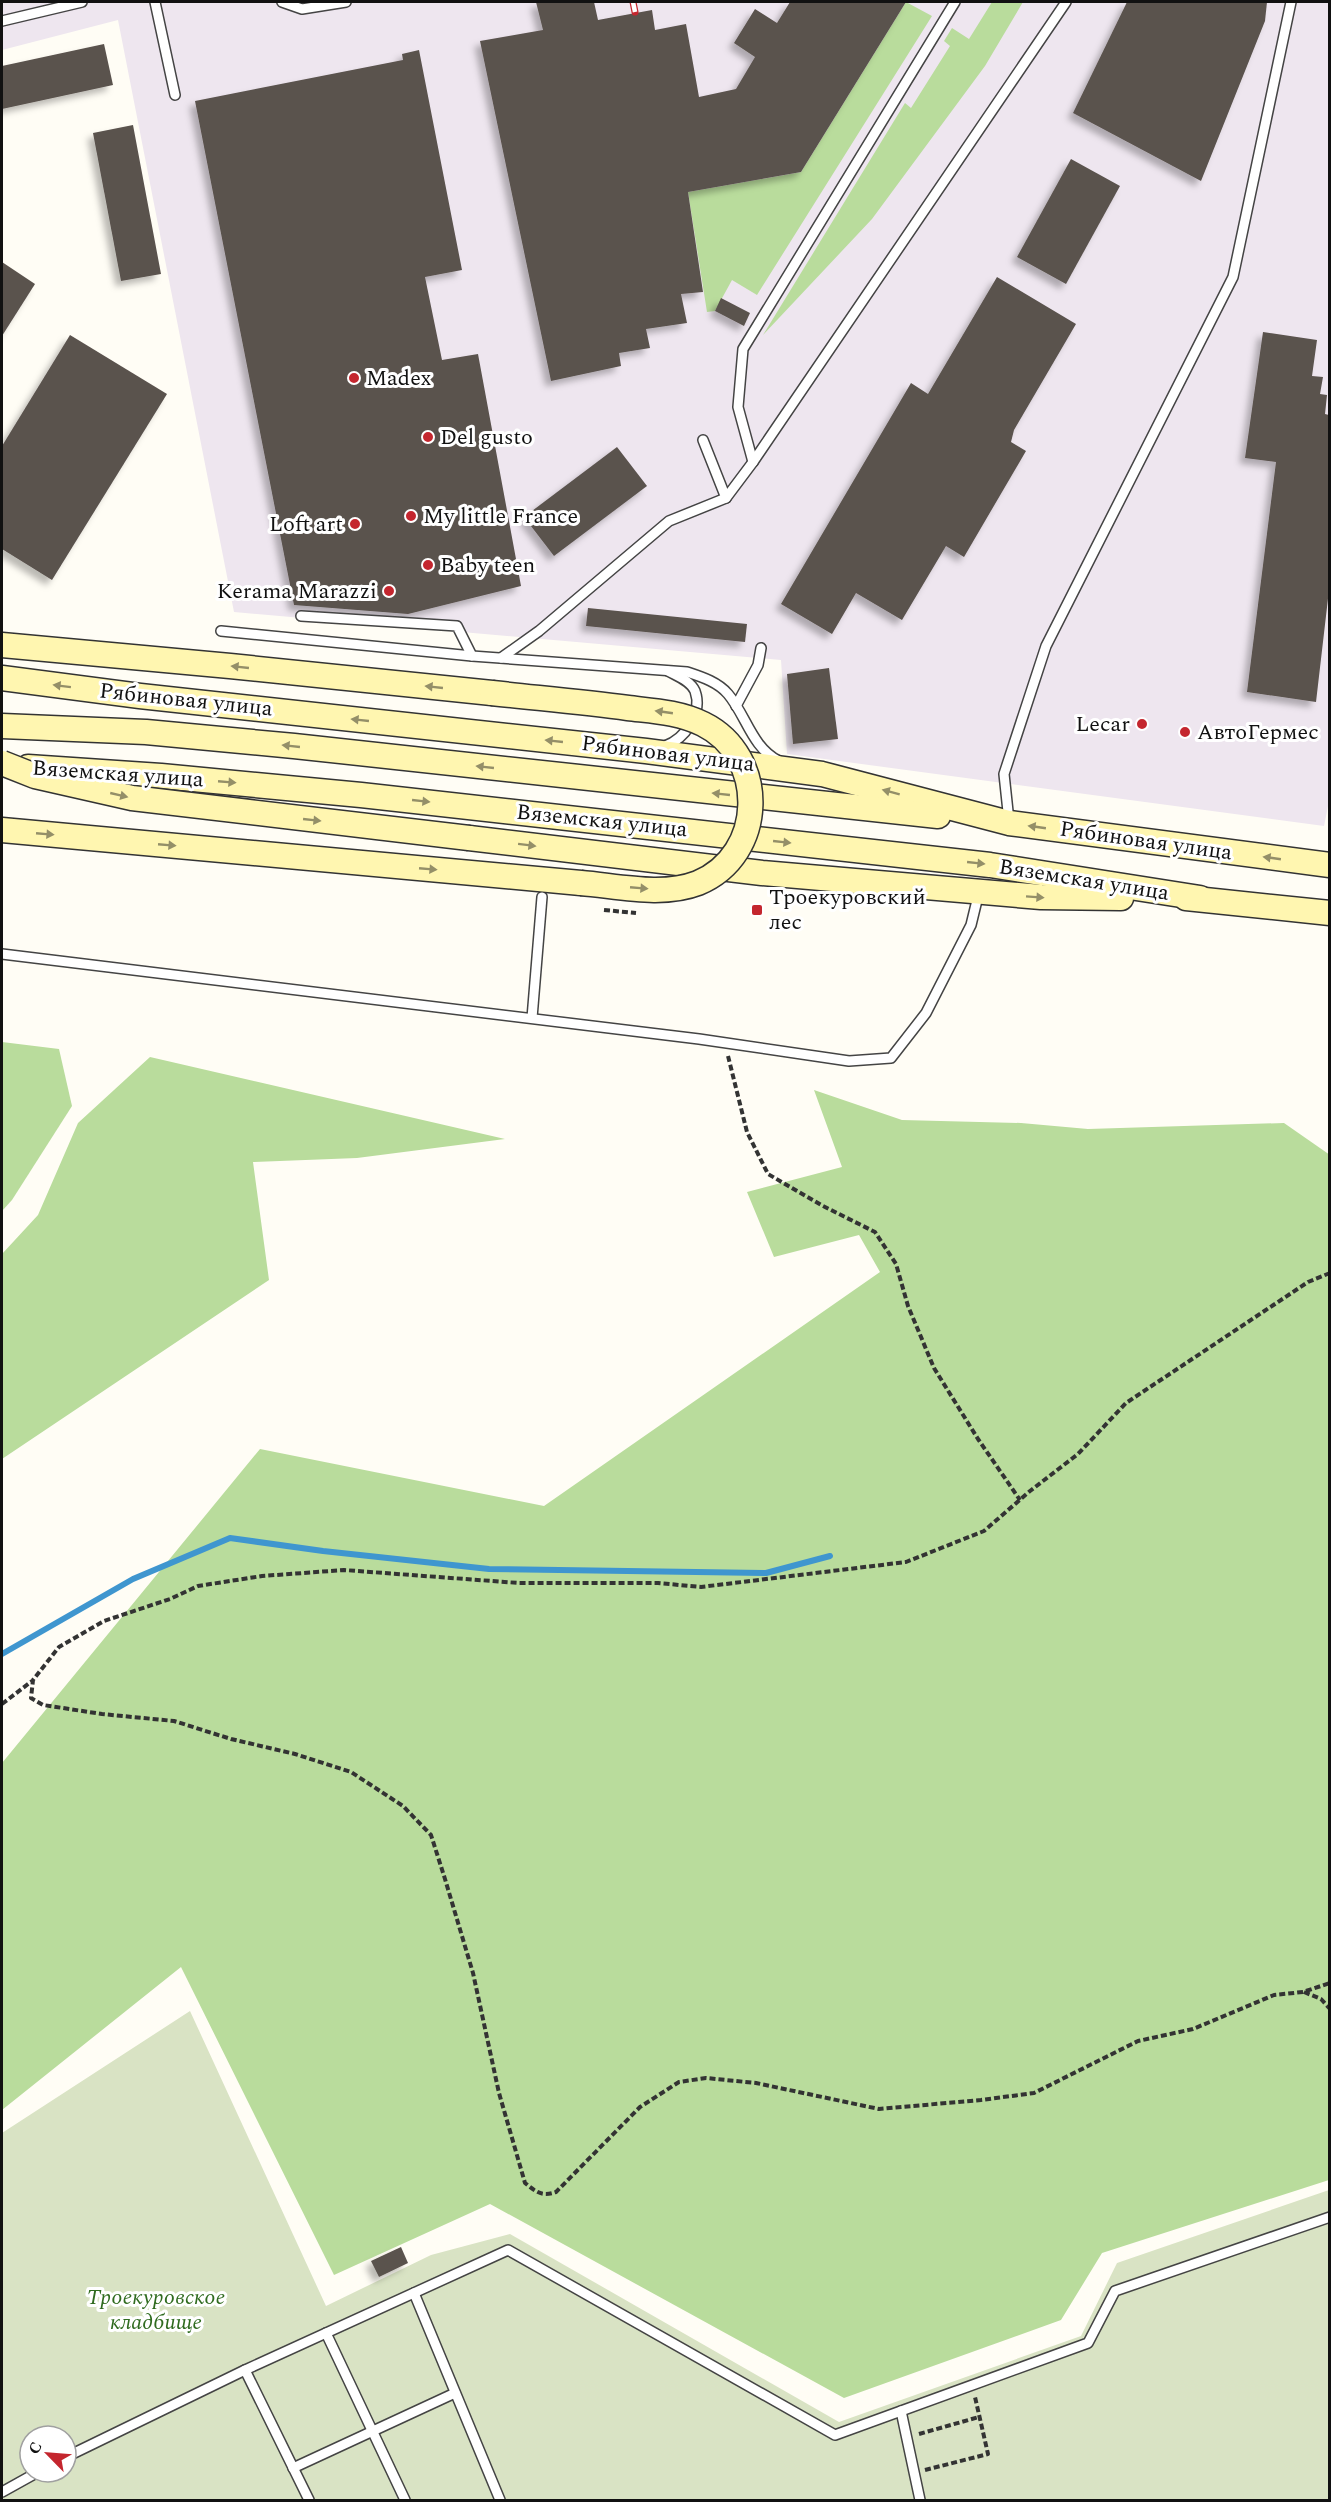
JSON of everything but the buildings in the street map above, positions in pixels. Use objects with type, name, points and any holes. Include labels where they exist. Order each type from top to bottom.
[{"type":"main road","points":[[2,645],[230,666],[674,713],[703,724],[716,732],[737,754],[747,774],[751,797],[747,827],[734,854],[712,875],[699,883],[669,890],[2,830]]},
{"type":"main road","name":"Рябиновая улица","points":[[2,678],[140,696],[646,751],[822,774],[1009,823],[1329,865]]},
{"type":"main road","name":"Вяземская улица","points":[[2,726],[146,732],[294,746],[824,805],[1009,823]]},
{"type":"main road","name":"Вяземская улица","points":[[2,764],[385,797],[990,865],[1200,898]]},
{"type":"main road","points":[[2,764],[35,776],[132,798],[762,873],[1041,897],[1200,898],[1329,914]]},
{"type":"lane","points":[[2,21],[82,2]]},
{"type":"lane","points":[[155,2],[175,95]]},
{"type":"lane","points":[[282,2],[302,9],[346,2]]},
{"type":"lane","points":[[753,462],[738,407],[743,350],[955,2]]},
{"type":"lane","points":[[501,658],[539,631],[669,521],[726,498],[753,462],[1066,2]]},
{"type":"lane","points":[[1009,823],[1004,774],[1046,646],[1233,278],[1292,2]]},
{"type":"lane","points":[[703,440],[726,498]]},
{"type":"lane","points":[[301,616],[457,626],[472,656]]},
{"type":"lane","points":[[221,631],[472,656],[687,672],[705,678],[727,693],[754,738],[770,757],[786,765],[822,774]]},
{"type":"lane","points":[[736,706],[758,665],[761,648]]},
{"type":"lane","points":[[646,751],[675,742],[688,730],[694,717],[695,690],[688,682],[663,669]]},
{"type":"lane","points":[[2,954],[532,1018],[849,1061],[891,1058],[927,1013],[971,926],[979,892]]},
{"type":"lane","points":[[532,1018],[542,897]]},
{"type":"lane","points":[[78,2451],[245,2370],[508,2250],[835,2434],[1088,2343],[1115,2291],[1329,2217]]},
{"type":"lane","points":[[414,2293],[500,2500]]},
{"type":"lane","points":[[326,2333],[405,2500]]},
{"type":"lane","points":[[245,2370],[309,2500]]},
{"type":"lane","points":[[293,2468],[455,2393]]},
{"type":"lane","points":[[901,2411],[920,2500]]},
{"type":"lane","points":[[2,2492],[18,2483]]},
{"type":"path","points":[[604,910],[636,913]]},
{"type":"path","points":[[725,1043],[747,1132],[768,1174],[823,1206],[875,1232],[896,1264],[908,1306],[934,1368],[978,1439],[1020,1500]]},
{"type":"path","points":[[2,1704],[33,1680],[59,1647],[104,1621],[170,1599],[198,1586],[262,1576],[344,1570],[519,1583],[658,1582],[701,1587],[871,1564],[906,1562],[984,1531],[1078,1454],[1126,1403],[1308,1282],[1329,1273]]},
{"type":"path","points":[[33,1680],[31,1698],[43,1705],[174,1721],[231,1739],[295,1754],[351,1772],[403,1806],[431,1835],[473,1973],[499,2093],[525,2183],[536,2192],[546,2195],[556,2192],[640,2107],[679,2082],[706,2078],[756,2083],[879,2109],[1034,2093],[1138,2041],[1193,2029],[1274,1995],[1304,1992],[1329,1983]]},
{"type":"path","points":[[1304,1992],[1321,1999],[1329,2009]]},
{"type":"path","points":[[914,2473],[988,2454],[972,2384]]},
{"type":"path","points":[[907,2437],[980,2417]]},
{"type":"shaded area","points":[[2,2],[1329,2],[1330,796],[1324,826],[787,754],[781,660],[234,612],[118,20],[2,50]]},
{"type":"green space","points":[[906,2],[932,16],[757,295],[732,280],[715,311],[707,312],[688,192],[801,172]]},
{"type":"green space","points":[[992,2],[1023,2],[985,66],[872,219],[763,335],[905,103],[911,108],[950,46],[944,41],[952,28],[969,39]]},
{"type":"green space","points":[[2,1042],[59,1049],[72,1106],[12,1200],[2,1211]]},
{"type":"green space","points":[[150,1057],[505,1139],[357,1158],[253,1162],[269,1280],[2,1459],[2,1254],[38,1215],[78,1123]]},
{"type":"green space","points":[[814,1090],[902,1120],[1021,1123],[1088,1129],[1284,1123],[1330,1155],[1329,2180],[1102,2253],[1061,2320],[844,2398],[490,2204],[334,2275],[181,1967],[2,2110],[2,1763],[260,1449],[544,1506],[880,1272],[859,1235],[774,1257],[747,1192],[842,1167]]},
{"type":"green space","name":"Троекуровское кладбище","points":[[190,2011],[326,2306],[431,2255],[510,2234],[839,2422],[1081,2336],[1117,2263],[1329,2190],[1329,2500],[2,2500],[2,2133]]},
{"type":"waterway","points":[[2,1654],[133,1579],[230,1538],[323,1551],[489,1569],[766,1573],[830,1556]]},
{"type":"railway","points":[[633,2],[635,12]]},
{"type":"place","name":"Madex","points":[[354,378]]},
{"type":"place","name":"Del gusto","points":[[428,437]]},
{"type":"place","name":"My little France","points":[[411,516]]},
{"type":"place","name":"Loft art","points":[[355,524]]},
{"type":"place","name":"Baby teen","points":[[428,565]]},
{"type":"place","name":"Kerama Marazzi","points":[[389,591]]},
{"type":"place","name":"Lecar","points":[[1142,724]]},
{"type":"place","name":"АвтоГермес","points":[[1185,732]]},
{"type":"place","name":"Троекуровский лес","points":[[757,910]]}]
